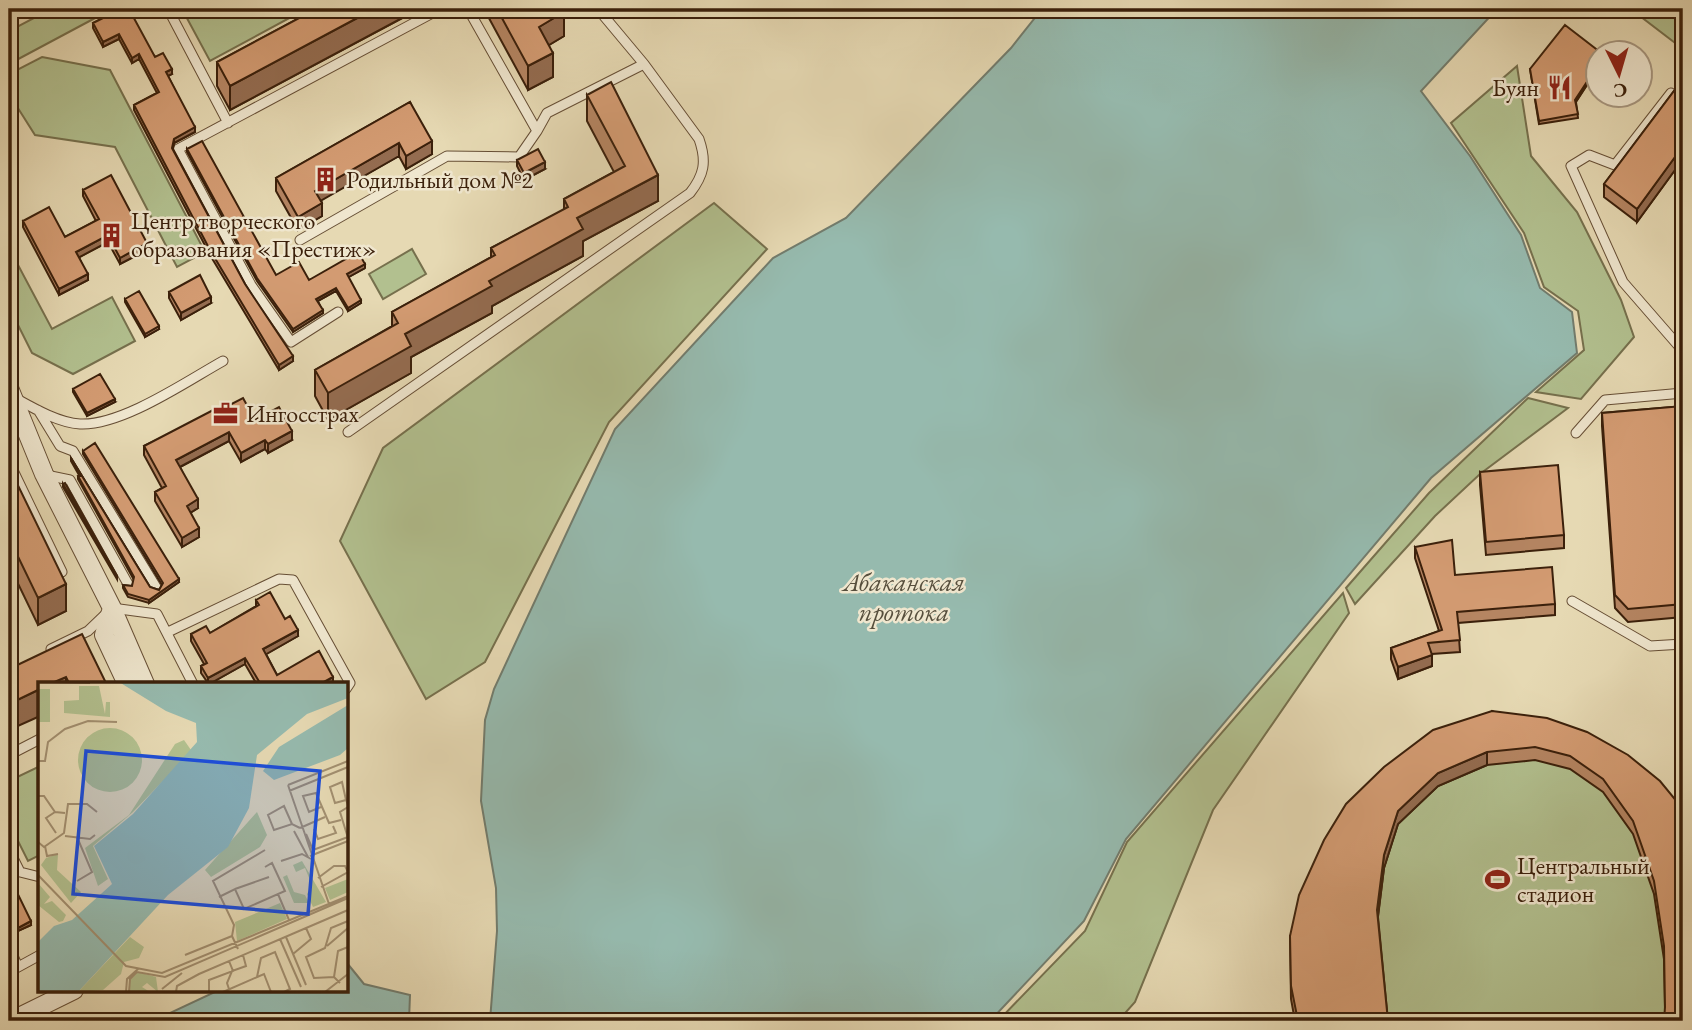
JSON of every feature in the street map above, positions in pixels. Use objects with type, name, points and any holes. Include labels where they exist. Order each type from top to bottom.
[{"type":"street","points":[[11,393],[14,419],[112,608],[144,682]]},
{"type":"street","points":[[112,608],[104,635],[126,682]]},
{"type":"street","points":[[10,1021],[70,992]]},
{"type":"lane","points":[[168,9],[228,123]]},
{"type":"lane","points":[[338,312],[291,342],[251,285],[178,149],[440,9]]},
{"type":"lane","points":[[468,9],[537,131]]},
{"type":"lane","points":[[348,432],[690,193],[703,176],[705,154],[699,139],[644,64],[598,9]]},
{"type":"lane","points":[[300,240],[447,156],[519,157],[547,113],[644,64]]},
{"type":"lane","points":[[1671,93],[1615,165],[1589,155],[1572,166],[1623,282],[1683,351]]},
{"type":"lane","points":[[11,393],[38,410],[80,424],[124,415],[223,361]]},
{"type":"lane","points":[[1576,433],[1605,400],[1683,393]]},
{"type":"lane","points":[[38,410],[60,446],[73,451],[156,587]]},
{"type":"lane","points":[[9,462],[62,572]]},
{"type":"lane","points":[[44,474],[70,480],[128,584]]},
{"type":"lane","points":[[168,632],[279,579],[293,580],[350,683],[348,686]]},
{"type":"lane","points":[[1572,601],[1650,646],[1683,644]]},
{"type":"lane","points":[[43,653],[88,631],[112,608],[157,614],[192,682]]},
{"type":"lane","points":[[9,755],[38,740]]},
{"type":"lane","points":[[9,850],[20,872],[38,876]]},
{"type":"lane","points":[[9,947],[13,970],[38,956]]},
{"type":"green space","points":[[51,9],[112,9],[9,64],[9,31]]},
{"type":"green space","points":[[182,9],[306,9],[210,61]]},
{"type":"green space","points":[[1639,9],[1683,9],[1683,49],[1636,13]]},
{"type":"green space","points":[[42,57],[110,70],[205,252],[177,267],[115,147],[35,135],[9,94],[9,74]]},
{"type":"green space","points":[[1517,66],[1531,156],[1577,212],[1621,300],[1634,337],[1581,399],[1536,392],[1584,350],[1578,311],[1544,287],[1524,233],[1451,123]]},
{"type":"green space","points":[[714,203],[767,249],[609,422],[485,662],[426,699],[340,541],[383,448]]},
{"type":"green space","points":[[9,248],[52,329],[112,297],[135,341],[73,374],[32,353],[9,307]]},
{"type":"green space","points":[[412,249],[426,274],[383,299],[369,274]]},
{"type":"green space","points":[[1528,398],[1568,408],[1480,474],[1435,516],[1355,604],[1346,588],[1429,493]]},
{"type":"green space","points":[[1343,593],[1349,613],[1213,810],[1135,1002],[1118,1021],[998,1021],[1085,931],[1127,842]]},
{"type":"green space","name":"Центральный стадион","points":[[1433,743],[1628,768],[1683,1021],[1295,1021]]},
{"type":"green space","points":[[38,767],[38,856],[28,861],[9,823],[9,781]]},
{"type":"water","name":"Абаканская протока","points":[[1042,9],[1497,9],[1421,91],[1470,156],[1521,235],[1540,288],[1572,312],[1577,353],[1431,478],[1126,839],[1084,921],[990,1021],[490,1021],[497,931],[496,888],[481,801],[485,720],[494,689],[615,429],[773,258],[846,218],[1011,48]]},
{"type":"water","points":[[348,964],[364,984],[410,995],[409,1021],[153,1021],[215,992],[348,992]]},
{"type":"building","points":[[121,9],[129,9],[155,57],[163,53],[172,69],[166,72],[195,127],[174,139],[172,148],[245,284],[293,356],[279,365],[210,250],[134,105],[159,92],[139,54],[132,58],[119,34],[103,42],[93,23]]},
{"type":"building","points":[[316,9],[374,9],[230,86],[217,62]]},
{"type":"building","points":[[497,9],[562,9],[564,12],[539,27],[553,53],[528,66]]},
{"type":"building","name":"Буян","points":[[1565,25],[1584,40],[1584,86],[1575,100],[1578,114],[1539,121],[1530,69]]},
{"type":"building","points":[[1683,79],[1683,146],[1637,209],[1604,184]]},
{"type":"building","points":[[611,82],[658,175],[577,218],[583,229],[489,281],[492,286],[405,334],[411,346],[328,393],[315,370],[398,323],[392,312],[495,255],[491,248],[568,207],[564,199],[625,166],[587,95]]},
{"type":"building","name":"Родильный дом №2","points":[[410,102],[432,141],[406,156],[399,143],[315,191],[322,203],[298,217],[276,178]]},
{"type":"building","points":[[202,141],[276,275],[299,262],[309,280],[358,252],[365,264],[347,274],[361,300],[348,308],[336,288],[316,299],[323,310],[293,329],[257,278],[187,149]]},
{"type":"building","points":[[538,149],[545,162],[524,173],[517,160]]},
{"type":"building","name":"Центр творческого образования «Престиж»","points":[[111,175],[147,243],[120,258],[108,235],[76,252],[88,274],[59,289],[23,221],[49,207],[65,237],[99,219],[83,190]]},
{"type":"building","points":[[200,275],[211,297],[181,313],[169,292]]},
{"type":"building","points":[[139,291],[159,326],[145,334],[125,299]]},
{"type":"building","points":[[100,374],[115,399],[87,413],[73,389]]},
{"type":"building","points":[[243,398],[255,420],[279,407],[292,431],[268,444],[265,440],[241,453],[229,432],[176,460],[198,499],[187,506],[199,528],[182,538],[155,492],[166,486],[144,446],[219,407],[220,410]]},
{"type":"building","points":[[1683,406],[1683,604],[1628,609],[1615,595],[1602,413]]},
{"type":"building","points":[[95,443],[179,579],[149,600],[128,594],[123,585],[132,586],[134,577],[78,476],[81,475],[71,458],[150,587],[159,590],[163,583],[83,451]]},
{"type":"building","points":[[1558,465],[1564,535],[1486,542],[1480,472]]},
{"type":"building","points":[[9,467],[66,584],[38,598],[9,538]]},
{"type":"building","points":[[65,483],[117,576],[63,484]]},
{"type":"building","points":[[1452,540],[1455,575],[1552,567],[1555,604],[1457,612],[1460,640],[1428,643],[1432,655],[1398,667],[1391,648],[1442,630],[1415,547]]},
{"type":"building","points":[[270,592],[285,619],[290,616],[298,630],[263,649],[277,675],[319,651],[333,677],[324,682],[259,682],[245,658],[208,678],[201,666],[207,663],[191,634],[206,626],[210,633],[259,605],[256,600]]},
{"type":"building","points":[[82,634],[106,682],[68,682],[66,677],[54,682],[38,682],[38,690],[9,704],[9,669]]},
{"type":"building","points":[[1492,711],[1547,718],[1587,732],[1628,755],[1660,781],[1683,809],[1683,1021],[1664,1021],[1664,946],[1654,881],[1633,821],[1603,779],[1570,756],[1535,747],[1487,752],[1438,773],[1398,811],[1384,855],[1377,910],[1388,1021],[1298,1021],[1291,986],[1290,936],[1299,895],[1324,840],[1346,804],[1384,767],[1433,730]]},
{"type":"building","points":[[9,876],[31,921],[18,928],[9,910]]},
{"type":"place","name":"Буян","points":[[1559,88]]},
{"type":"place","name":"Родильный дом №2","points":[[326,180]]},
{"type":"place","name":"Центр творческого образования «Престиж»","points":[[111,235]]},
{"type":"place","name":"Ингосстрах","points":[[226,414]]},
{"type":"place","name":"Центральный стадион","points":[[1497,880]]}]
